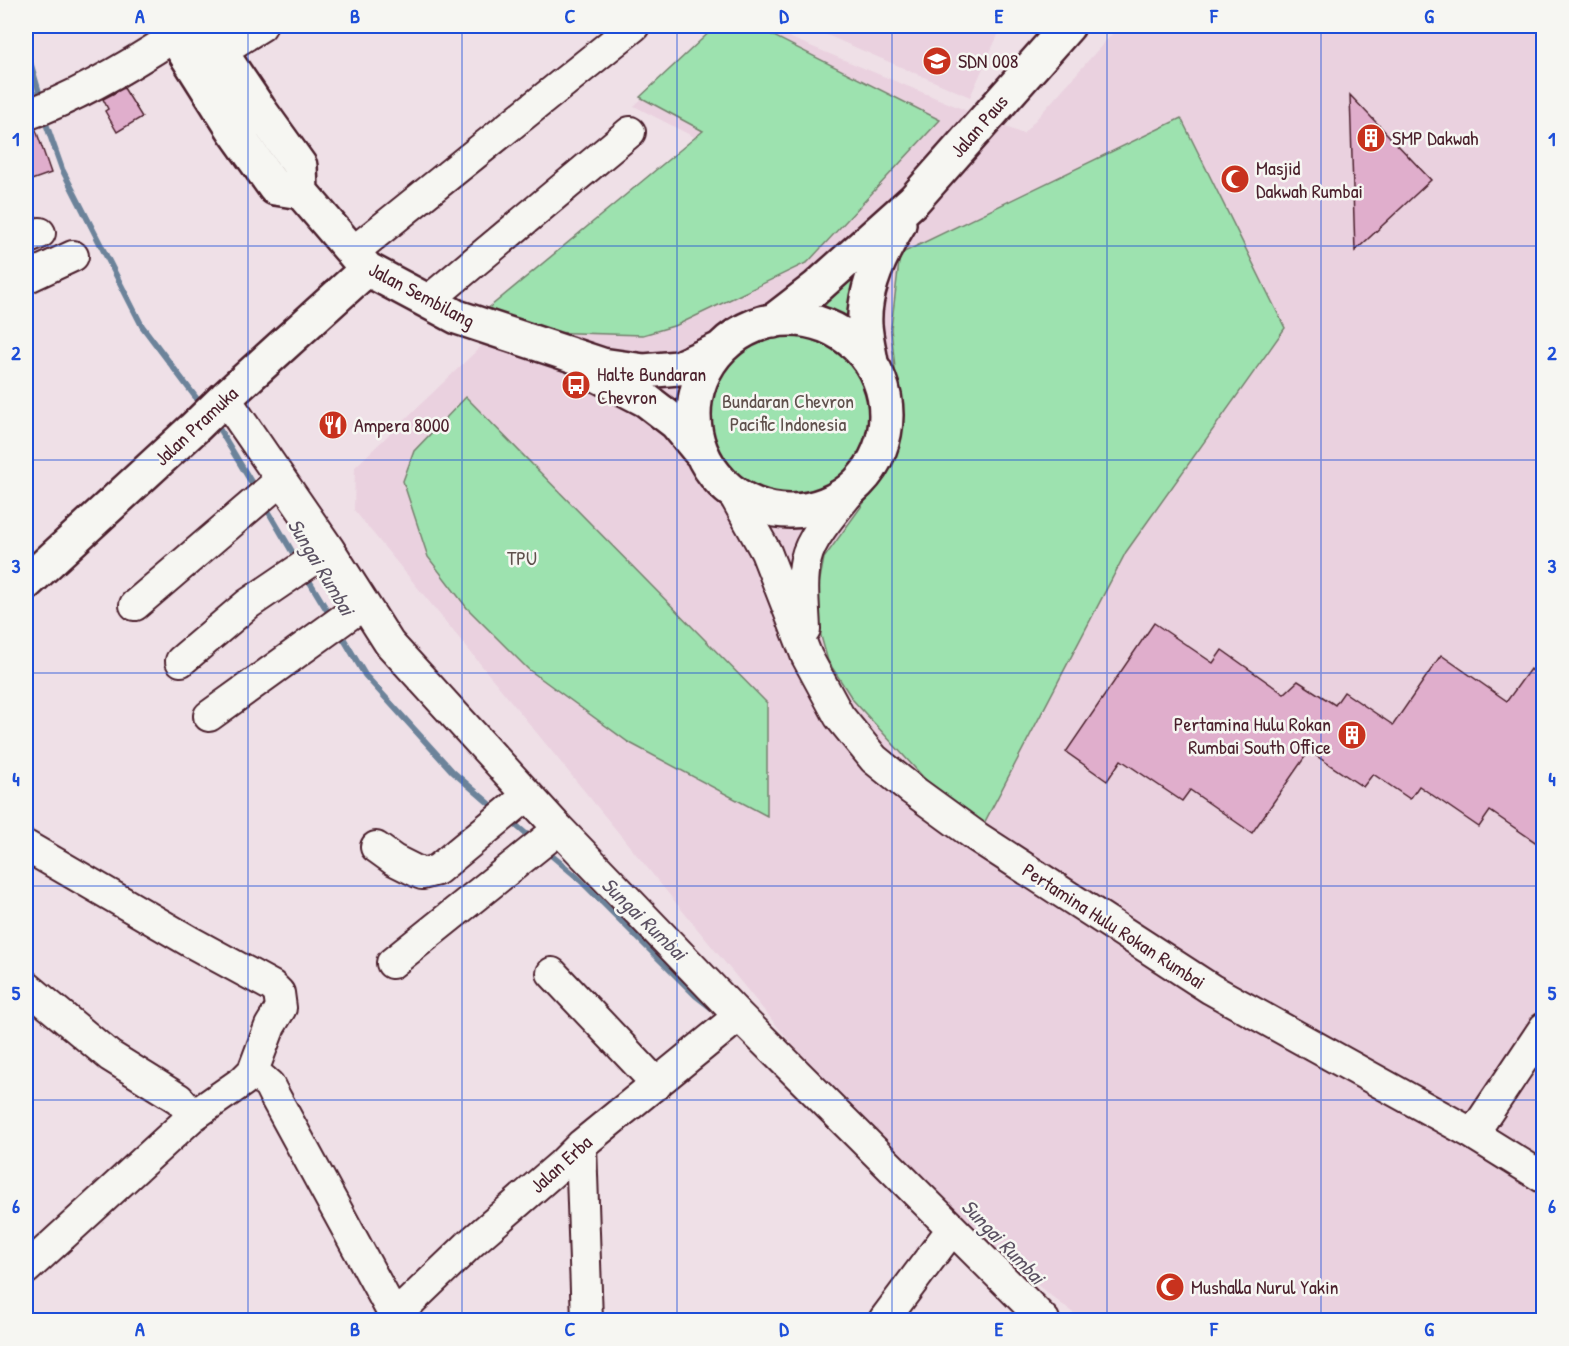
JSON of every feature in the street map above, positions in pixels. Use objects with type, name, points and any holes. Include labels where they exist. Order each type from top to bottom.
[{"type":"main road","name":"Jalan Paus","points":[[773,321],[817,288],[914,200],[1068,26]]},
{"type":"main road","name":"Jalan Sembilang","points":[[191,35],[292,182],[360,260],[457,317],[602,365],[644,371],[678,368],[720,349]]},
{"type":"main road","name":"Jalan Sembilang","points":[[191,35],[235,132],[292,182]]},
{"type":"main road","name":"Jalan Paus","points":[[871,362],[865,323],[869,289],[885,246],[914,200]]},
{"type":"main road","name":"Jalan Pramuka","points":[[26,583],[193,429],[360,260]]},
{"type":"main road","points":[[803,320],[831,328],[854,343],[871,362],[881,384],[886,412],[885,429],[879,451],[869,470],[852,488],[832,501],[809,509],[784,511],[758,506],[733,493],[712,473],[700,452],[694,427],[694,400],[703,373],[720,349],[744,331],[773,321],[803,320]]},
{"type":"main road","name":"Jalan Sembilang","points":[[537,345],[646,400],[676,423],[700,452]]},
{"type":"street","points":[[38,111],[191,35],[261,26]]},
{"type":"street","points":[[360,260],[634,26]]},
{"type":"street","points":[[429,300],[630,132]]},
{"type":"street","points":[[26,278],[73,256]]},
{"type":"street","points":[[225,398],[267,491],[345,618],[389,643],[512,808],[739,1016],[1044,1320]]},
{"type":"street","name":"Pertamina Hulu Rokan Rumbai","points":[[807,657],[803,587],[806,557],[816,537],[852,488]]},
{"type":"street","points":[[135,605],[267,491]]},
{"type":"street","name":"Pertamina Hulu Rokan Rumbai","points":[[733,493],[766,552],[807,657],[839,716],[874,759],[977,837],[1211,989],[1473,1134],[1544,1178]]},
{"type":"street","points":[[181,661],[248,604],[311,562]]},
{"type":"street","points":[[209,716],[345,618]]},
{"type":"street","points":[[376,847],[393,861],[422,874],[437,870],[512,808]]},
{"type":"street","points":[[392,963],[546,839]]},
{"type":"street","points":[[26,846],[191,942],[272,986],[279,993],[281,1008],[270,1026],[253,1071],[243,1081],[193,1116],[26,1269]]},
{"type":"street","points":[[552,974],[657,1084]]},
{"type":"street","points":[[26,986],[110,1056],[179,1099],[193,1116]]},
{"type":"street","name":"Jalan Erba","points":[[393,1319],[471,1243],[581,1145],[739,1016]]},
{"type":"street","points":[[1473,1134],[1544,1028]]},
{"type":"street","points":[[253,1071],[269,1085],[273,1092],[393,1319]]},
{"type":"street","points":[[581,1145],[587,1320]]},
{"type":"street","points":[[884,1320],[952,1229]]},
{"type":"shaded area","points":[[720,26],[762,26],[1023,134],[1119,26],[1543,26],[1543,1320],[1082,1320],[904,1181],[354,510],[355,467],[698,139],[634,106]]},
{"type":"shaded area","name":"SDN 008","points":[[806,26],[1002,26],[970,97]]},
{"type":"green space","points":[[716,26],[754,26],[940,120],[808,262],[677,325],[643,335],[542,332],[485,311],[703,131],[640,97]]},
{"type":"green space","points":[[1181,118],[1285,328],[1126,552],[980,831],[935,790],[853,700],[828,661],[814,611],[824,558],[884,475],[900,445],[900,418],[891,329],[900,254]]},
{"type":"green space","points":[[875,244],[855,328],[822,309]]},
{"type":"green space","name":"Bundaran Chevron Pacific Indonesia","points":[[788,329],[820,336],[835,343],[847,354],[858,366],[865,381],[872,413],[865,445],[858,460],[847,472],[835,483],[820,490],[788,497],[756,490],[741,483],[729,472],[718,460],[711,445],[704,413],[711,381],[718,366],[729,354],[741,343],[756,336]]},
{"type":"green space","name":"TPU","points":[[466,397],[767,703],[767,816],[628,742],[528,669],[467,608],[428,557],[403,481],[414,451]]},
{"type":"building","points":[[124,88],[142,117],[117,132],[105,111],[108,109],[103,99]]},
{"type":"building","name":"SMP Dakwah","points":[[1350,95],[1431,180],[1355,251]]},
{"type":"building","points":[[36,130],[51,173],[26,182],[26,132]]},
{"type":"building","name":"Pertamina Hulu Rokan Rumbai South Office","points":[[1154,623],[1213,663],[1222,650],[1284,694],[1298,681],[1335,705],[1344,692],[1393,725],[1441,655],[1507,701],[1530,669],[1544,679],[1544,848],[1490,811],[1479,827],[1419,786],[1410,799],[1373,774],[1363,787],[1309,751],[1252,833],[1190,790],[1182,801],[1121,760],[1107,781],[1066,752]]},
{"type":"waterway","name":"Sungai Rumbai","points":[[26,48],[41,99]]},
{"type":"waterway","name":"Sungai Rumbai","points":[[44,118],[62,169],[142,326],[203,407]]},
{"type":"waterway","name":"Sungai Rumbai","points":[[215,422],[256,490]]},
{"type":"waterway","name":"Sungai Rumbai","points":[[264,504],[297,560]]},
{"type":"waterway","name":"Sungai Rumbai","points":[[305,574],[331,617]]},
{"type":"waterway","name":"Sungai Rumbai","points":[[339,631],[365,675],[453,772],[498,811]]},
{"type":"waterway","name":"Sungai Rumbai","points":[[511,821],[533,840]]},
{"type":"waterway","name":"Sungai Rumbai","points":[[545,850],[577,877],[696,996],[714,1010]]},
{"type":"place","name":"SDN 008","points":[[937,61]]},
{"type":"place","name":"SMP Dakwah","points":[[1371,138]]},
{"type":"place","name":"Masjid Dakwah Rumbai","points":[[1235,179]]},
{"type":"place","name":"Halte Bundaran Chevron","points":[[576,385]]},
{"type":"place","name":"Ampera 8000","points":[[333,425]]},
{"type":"place","name":"Pertamina Hulu Rokan Rumbai South Office","points":[[1352,735]]},
{"type":"place","name":"Mushalla Nurul Yakin","points":[[1170,1287]]}]
